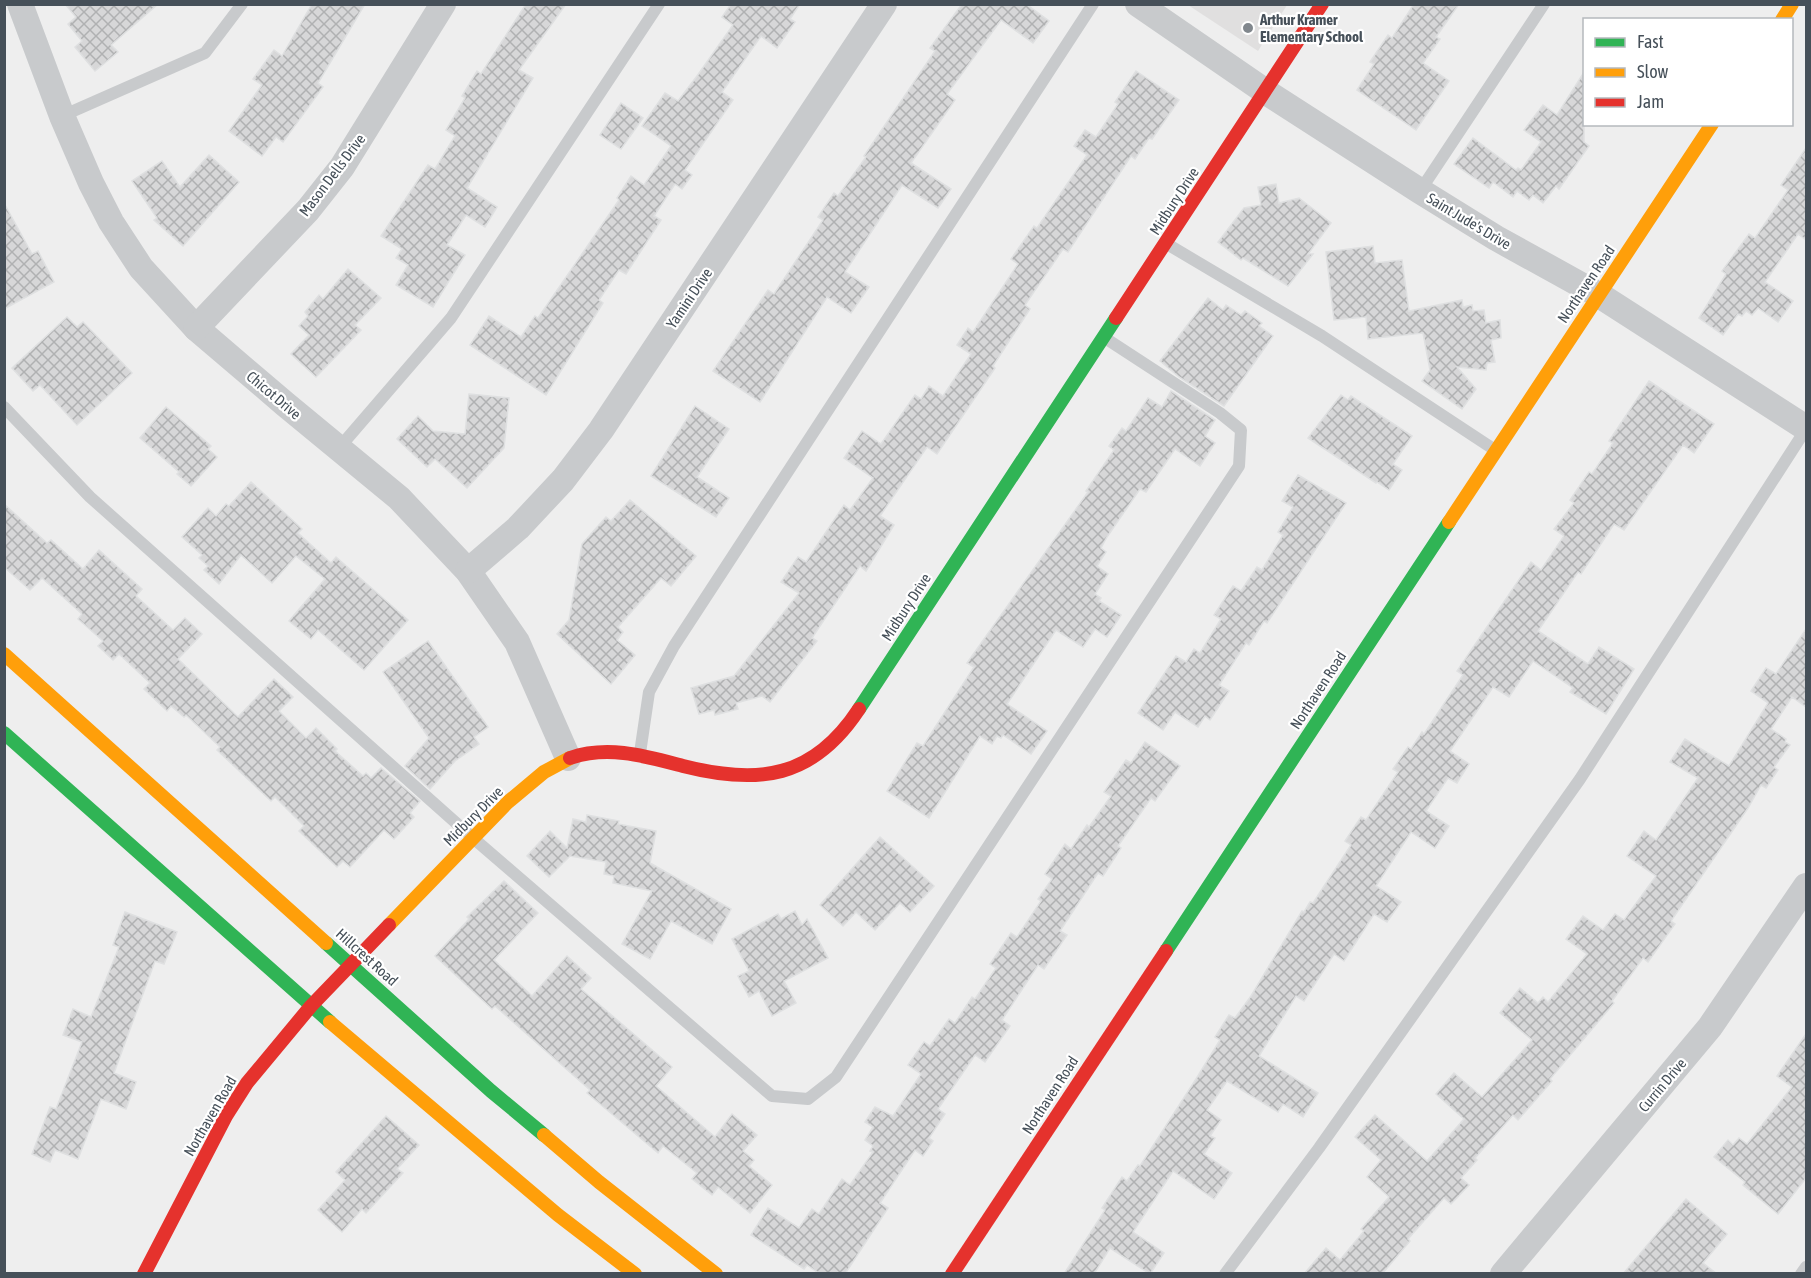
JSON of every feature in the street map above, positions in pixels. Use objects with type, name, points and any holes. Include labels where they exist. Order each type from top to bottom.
[{"type":"street","name":"Chicot Drive","points":[[20,4],[62,116],[91,183],[111,222],[141,268],[196,328],[399,498],[468,571],[517,642],[568,758]]},
{"type":"street","name":"Mason Dells Drive","points":[[196,328],[308,210],[342,167],[443,4]]},
{"type":"street","name":"Yamini Drive","points":[[468,571],[518,528],[563,480],[601,430],[884,4]]},
{"type":"street","name":"Saint Jude's Drive","points":[[1138,4],[1266,92],[1420,191],[1496,238],[1599,295],[1806,429]]},
{"type":"street","name":"Midbury Drive","points":[[350,964],[508,802],[540,775],[568,758],[597,752],[640,754],[710,773],[736,777],[759,777],[786,770],[812,758],[833,741],[852,720],[1322,4]]},
{"type":"street","points":[[1783,18],[1792,4]]},
{"type":"street","name":"Northaven Road","points":[[952,1274],[1711,126]]},
{"type":"street","name":"Hillcrest Road","points":[[4,654],[500,1099],[599,1182],[716,1274]]},
{"type":"street","points":[[4,733],[311,1006],[558,1215],[635,1274]]},
{"type":"street","name":"Currin Drive","points":[[1503,1274],[1710,1027],[1806,886]]},
{"type":"street","name":"Northaven Road","points":[[144,1274],[226,1116],[247,1083],[311,1006],[350,964]]},
{"type":"lane","points":[[62,116],[205,53],[242,4]]},
{"type":"lane","points":[[339,448],[451,318],[659,4]]},
{"type":"lane","points":[[640,754],[650,692],[674,646],[1093,4]]},
{"type":"lane","points":[[1420,191],[1544,4]]},
{"type":"lane","points":[[1166,243],[1322,336],[1496,450]]},
{"type":"lane","points":[[4,407],[90,496],[473,838],[772,1096],[808,1099],[836,1077],[1239,466],[1241,430],[1220,413],[1104,337]]},
{"type":"lane","points":[[1225,1274],[1319,1148],[1580,778],[1806,429]]},
{"type":"lane","points":[[1801,1274],[1806,1267]]},
{"type":"shaded area","name":"Arthur Kramer Elementary School","points":[[1188,5],[1287,5],[1258,51]]},
{"type":"building","points":[[65,4],[158,4],[111,45],[118,52],[95,71],[75,47],[82,41],[68,24],[76,17]]},
{"type":"building","points":[[312,4],[365,4],[318,83],[323,87],[283,142],[276,137],[262,156],[229,131],[262,85],[253,79],[274,50],[282,56]]},
{"type":"building","points":[[526,4],[566,4],[519,70],[533,78],[467,188],[497,207],[485,227],[466,215],[447,245],[465,255],[433,307],[396,285],[408,265],[396,258],[402,249],[381,236],[428,165],[435,169],[455,136],[446,130],[465,98],[462,96],[477,71],[481,74]]},
{"type":"building","points":[[731,4],[800,4],[790,19],[795,22],[777,48],[761,36],[722,92],[733,100],[685,170],[692,175],[682,189],[675,184],[654,216],[661,220],[626,274],[619,270],[599,300],[603,303],[546,395],[470,345],[489,316],[521,337],[535,316],[538,318],[619,200],[617,198],[631,176],[644,185],[671,146],[642,126],[665,93],[678,101],[697,76],[733,25],[722,17]]},
{"type":"building","points":[[962,4],[1026,4],[1049,21],[1033,43],[1001,20],[947,94],[955,100],[911,163],[951,189],[938,208],[902,185],[845,272],[869,287],[851,313],[827,297],[760,402],[713,371],[768,290],[774,294],[823,220],[818,217],[834,193],[838,196],[866,157],[864,156],[935,51],[930,48]]},
{"type":"building","points":[[1414,4],[1459,4],[1436,37],[1440,39],[1423,63],[1449,81],[1416,130],[1357,90],[1374,64],[1370,62],[1388,35],[1392,38]]},
{"type":"building","points":[[1136,71],[1179,100],[1135,159],[1131,156],[1068,252],[1063,249],[1025,305],[1030,309],[993,366],[995,368],[937,454],[927,447],[880,516],[894,525],[866,571],[860,566],[812,638],[817,641],[770,702],[762,696],[736,703],[738,709],[715,715],[714,710],[699,714],[691,688],[734,676],[799,593],[781,582],[798,557],[806,562],[844,505],[850,510],[873,478],[844,458],[862,431],[881,444],[915,395],[921,399],[929,386],[943,396],[971,354],[957,345],[968,328],[973,332],[1018,264],[1011,259],[1034,226],[1037,228],[1087,155],[1074,146],[1085,130],[1096,137],[1118,104],[1115,102]]},
{"type":"building","points":[[1583,74],[1584,142],[1589,146],[1559,189],[1556,186],[1543,203],[1533,195],[1529,200],[1517,191],[1513,197],[1493,182],[1489,188],[1454,164],[1473,138],[1516,170],[1518,168],[1521,170],[1541,142],[1524,130],[1543,105],[1557,115]]},
{"type":"building","points":[[621,103],[643,118],[621,149],[600,135]]},
{"type":"building","points":[[1806,148],[1806,240],[1798,234],[1765,282],[1793,301],[1778,322],[1758,308],[1752,315],[1746,311],[1742,316],[1738,314],[1723,335],[1699,318],[1726,274],[1722,271],[1749,234],[1755,238],[1788,190],[1781,185]]},
{"type":"building","points":[[209,155],[239,182],[183,246],[154,220],[157,218],[132,181],[162,161],[180,187]]},
{"type":"building","points":[[1276,184],[1279,203],[1299,198],[1331,223],[1308,254],[1313,254],[1288,286],[1243,258],[1241,260],[1218,242],[1244,208],[1261,205],[1258,187]]},
{"type":"building","points":[[4,203],[32,254],[38,251],[54,282],[4,309]]},
{"type":"building","points":[[1373,246],[1375,263],[1402,260],[1409,311],[1462,300],[1463,307],[1472,305],[1473,311],[1484,310],[1486,323],[1500,320],[1501,338],[1491,340],[1495,362],[1487,363],[1486,370],[1457,367],[1476,389],[1462,409],[1422,381],[1430,370],[1423,333],[1368,339],[1366,317],[1334,320],[1326,252]]},
{"type":"building","points":[[348,269],[381,298],[355,325],[361,330],[316,377],[291,354],[309,335],[299,326],[308,316],[305,312],[319,295],[323,299]]},
{"type":"building","points":[[1208,298],[1223,310],[1226,305],[1241,315],[1245,311],[1262,323],[1259,326],[1273,336],[1224,406],[1179,377],[1160,361]]},
{"type":"building","points":[[67,317],[77,327],[83,322],[132,373],[77,425],[40,385],[33,391],[12,368]]},
{"type":"building","points":[[1649,381],[1714,424],[1694,453],[1683,445],[1624,530],[1614,524],[1581,574],[1578,572],[1538,631],[1588,664],[1599,647],[1634,669],[1606,714],[1570,692],[1573,688],[1533,661],[1509,697],[1493,687],[1450,751],[1469,764],[1457,783],[1448,778],[1426,811],[1449,826],[1435,848],[1411,832],[1376,886],[1401,902],[1387,922],[1374,914],[1344,961],[1334,954],[1304,1001],[1296,996],[1259,1056],[1318,1093],[1303,1117],[1283,1104],[1278,1112],[1227,1081],[1207,1110],[1221,1120],[1210,1136],[1215,1138],[1204,1154],[1232,1173],[1214,1199],[1173,1171],[1133,1232],[1164,1253],[1150,1274],[1110,1248],[1094,1274],[1064,1274],[1105,1210],[1102,1208],[1122,1177],[1127,1181],[1138,1165],[1140,1166],[1196,1079],[1220,1040],[1215,1037],[1229,1015],[1235,1018],[1251,996],[1302,911],[1304,912],[1310,902],[1313,903],[1351,845],[1345,841],[1361,817],[1366,820],[1398,772],[1393,769],[1408,747],[1411,749],[1422,732],[1424,734],[1463,675],[1457,671],[1531,562],[1541,570],[1564,536],[1554,529],[1574,503],[1570,500],[1589,472],[1592,474],[1613,443],[1609,441]]},
{"type":"building","points":[[1171,391],[1215,420],[1205,436],[1215,443],[1200,466],[1175,449],[1146,492],[1140,489],[1107,537],[1101,548],[1106,552],[1097,566],[1108,574],[1095,594],[1101,598],[1099,601],[1121,615],[1107,637],[1095,629],[1083,647],[1056,630],[1007,704],[1047,731],[1031,754],[1003,735],[1001,738],[997,736],[992,744],[980,736],[929,818],[887,791],[917,743],[923,746],[974,667],[967,663],[1088,492],[1086,491],[1114,450],[1109,446],[1122,428],[1126,431],[1148,398],[1162,407]]},
{"type":"building","points":[[469,394],[509,398],[504,448],[467,488],[435,459],[427,467],[397,439],[418,416],[433,431],[465,434]]},
{"type":"building","points":[[1341,395],[1348,400],[1351,396],[1412,436],[1393,464],[1402,470],[1389,490],[1308,438]]},
{"type":"building","points":[[695,406],[729,429],[697,477],[729,498],[716,517],[651,476]]},
{"type":"building","points":[[166,407],[211,446],[208,449],[217,457],[191,486],[177,474],[179,472],[140,438]]},
{"type":"building","points":[[1298,475],[1346,503],[1267,623],[1264,621],[1249,645],[1246,643],[1219,685],[1229,691],[1210,720],[1205,716],[1198,727],[1175,712],[1163,730],[1138,713],[1176,656],[1186,662],[1194,649],[1200,653],[1221,619],[1214,615],[1233,586],[1241,591],[1257,567],[1262,570],[1283,535],[1278,532],[1293,507],[1282,501]]},
{"type":"building","points":[[251,482],[302,529],[298,533],[331,563],[336,557],[408,620],[364,670],[318,630],[311,639],[289,621],[325,579],[296,556],[272,583],[241,555],[219,584],[204,570],[208,566],[199,558],[202,555],[182,537],[208,508],[216,516],[226,504],[229,506]]},
{"type":"building","points":[[630,500],[696,556],[671,586],[661,578],[618,627],[623,632],[617,640],[635,655],[611,684],[557,634],[569,620],[582,544],[606,517],[611,521]]},
{"type":"building","points":[[4,504],[47,543],[51,540],[83,569],[99,550],[142,589],[136,596],[173,630],[185,618],[202,634],[178,659],[238,717],[274,679],[293,697],[279,711],[306,738],[316,728],[337,749],[335,751],[363,776],[366,773],[371,778],[381,768],[420,801],[410,813],[414,817],[394,839],[384,830],[350,867],[343,861],[337,867],[299,831],[304,826],[275,797],[271,801],[217,750],[220,747],[186,715],[184,717],[171,706],[167,711],[144,689],[150,683],[119,654],[113,660],[98,646],[103,641],[78,619],[82,614],[42,578],[30,590],[4,567]]},
{"type":"building","points":[[1806,629],[1806,707],[1792,697],[1771,729],[1786,739],[1785,742],[1790,745],[1774,767],[1778,770],[1766,788],[1761,785],[1748,808],[1671,921],[1675,924],[1648,962],[1643,958],[1612,1001],[1614,1003],[1518,1120],[1513,1115],[1475,1158],[1477,1160],[1461,1178],[1469,1185],[1451,1204],[1444,1198],[1408,1239],[1410,1241],[1382,1274],[1304,1274],[1326,1248],[1340,1260],[1364,1231],[1361,1229],[1389,1197],[1367,1177],[1381,1160],[1355,1137],[1375,1115],[1427,1161],[1464,1119],[1436,1094],[1454,1073],[1482,1097],[1532,1040],[1500,1013],[1520,988],[1538,1003],[1543,997],[1548,1002],[1587,954],[1566,939],[1583,916],[1603,930],[1615,914],[1624,920],[1656,876],[1627,856],[1644,831],[1656,840],[1698,778],[1670,762],[1685,739],[1729,766],[1768,703],[1751,691],[1766,668],[1776,674]]},
{"type":"building","points":[[428,641],[488,727],[474,737],[479,744],[455,761],[430,789],[405,766],[429,738],[383,672]]},
{"type":"building","points":[[1145,742],[1180,766],[1155,801],[1151,798],[1118,846],[1121,848],[1103,876],[1098,873],[1060,931],[1067,935],[1044,969],[1038,965],[1002,1020],[1010,1026],[985,1062],[975,1055],[938,1109],[945,1114],[929,1138],[933,1141],[923,1156],[915,1150],[880,1203],[888,1208],[845,1274],[820,1274],[807,1265],[804,1269],[751,1235],[768,1208],[799,1228],[812,1209],[819,1214],[842,1179],[850,1185],[873,1152],[870,1151],[873,1146],[865,1140],[873,1127],[865,1122],[875,1107],[893,1116],[921,1074],[908,1065],[924,1042],[930,1046],[949,1019],[955,1023],[972,997],[975,999],[996,968],[990,964],[1011,933],[1017,937],[1041,901],[1038,899],[1052,879],[1045,874],[1065,844],[1071,849],[1087,825],[1089,827],[1111,796],[1104,792],[1126,760],[1131,763]]},
{"type":"building","points":[[587,815],[656,831],[650,863],[731,909],[712,944],[671,921],[650,959],[622,944],[652,891],[613,883],[614,876],[604,874],[606,862],[570,856],[549,877],[527,856],[550,831],[567,848],[573,819],[586,822]]},
{"type":"building","points":[[880,837],[934,886],[910,912],[900,903],[875,930],[856,912],[843,926],[820,905]]},
{"type":"building","points":[[504,881],[538,913],[494,960],[532,996],[567,956],[591,978],[581,989],[672,1067],[656,1086],[715,1137],[732,1114],[757,1135],[743,1151],[754,1160],[749,1166],[772,1185],[750,1213],[718,1187],[712,1195],[692,1179],[697,1173],[663,1146],[658,1153],[587,1093],[590,1090],[495,1006],[492,1009],[435,956],[469,919],[467,917]]},
{"type":"building","points":[[795,911],[802,925],[807,919],[828,958],[784,981],[796,1003],[772,1016],[759,991],[749,997],[738,976],[749,971],[732,939],[778,914],[781,919]]},
{"type":"building","points":[[125,912],[177,932],[164,964],[155,961],[114,1073],[136,1082],[126,1109],[101,1099],[78,1159],[55,1150],[50,1162],[32,1154],[50,1107],[56,1109],[82,1042],[63,1035],[73,1009],[91,1017],[119,947],[113,945]]},
{"type":"building","points":[[1806,1034],[1806,1178],[1778,1214],[1743,1185],[1745,1182],[1714,1157],[1728,1140],[1733,1145],[1739,1138],[1747,1144],[1792,1087],[1777,1076]]},
{"type":"building","points":[[386,1116],[419,1145],[397,1169],[403,1173],[366,1213],[362,1209],[342,1232],[318,1210],[345,1180],[336,1172]]},
{"type":"building","points":[[1686,1199],[1727,1234],[1703,1263],[1717,1274],[1623,1274]]},
{"type":"traffic: fast","points":[[859,709],[1116,318]]},
{"type":"traffic: fast","points":[[1166,951],[1449,522]]},
{"type":"traffic: fast","points":[[4,733],[330,1022]]},
{"type":"traffic: fast","points":[[326,943],[491,1091],[544,1135]]},
{"type":"traffic: slow","points":[[1783,18],[1792,4]]},
{"type":"traffic: slow","points":[[1449,522],[1711,126]]},
{"type":"traffic: slow","points":[[4,654],[326,943]]},
{"type":"traffic: slow","points":[[389,925],[508,802],[544,772],[570,758]]},
{"type":"traffic: slow","points":[[330,1022],[558,1215],[635,1274]]},
{"type":"traffic: slow","points":[[544,1135],[599,1182],[716,1274]]},
{"type":"traffic: jam","points":[[1116,318],[1322,4]]},
{"type":"traffic: jam","points":[[570,758],[598,752],[626,753],[710,772],[760,775],[782,771],[803,763],[823,750],[859,709]]},
{"type":"traffic: jam","points":[[144,1274],[226,1116],[247,1083],[311,1006],[389,925]]},
{"type":"traffic: jam","points":[[952,1274],[1166,951]]},
{"type":"place","name":"Arthur Kramer Elementary School","points":[[1248,28]]}]
